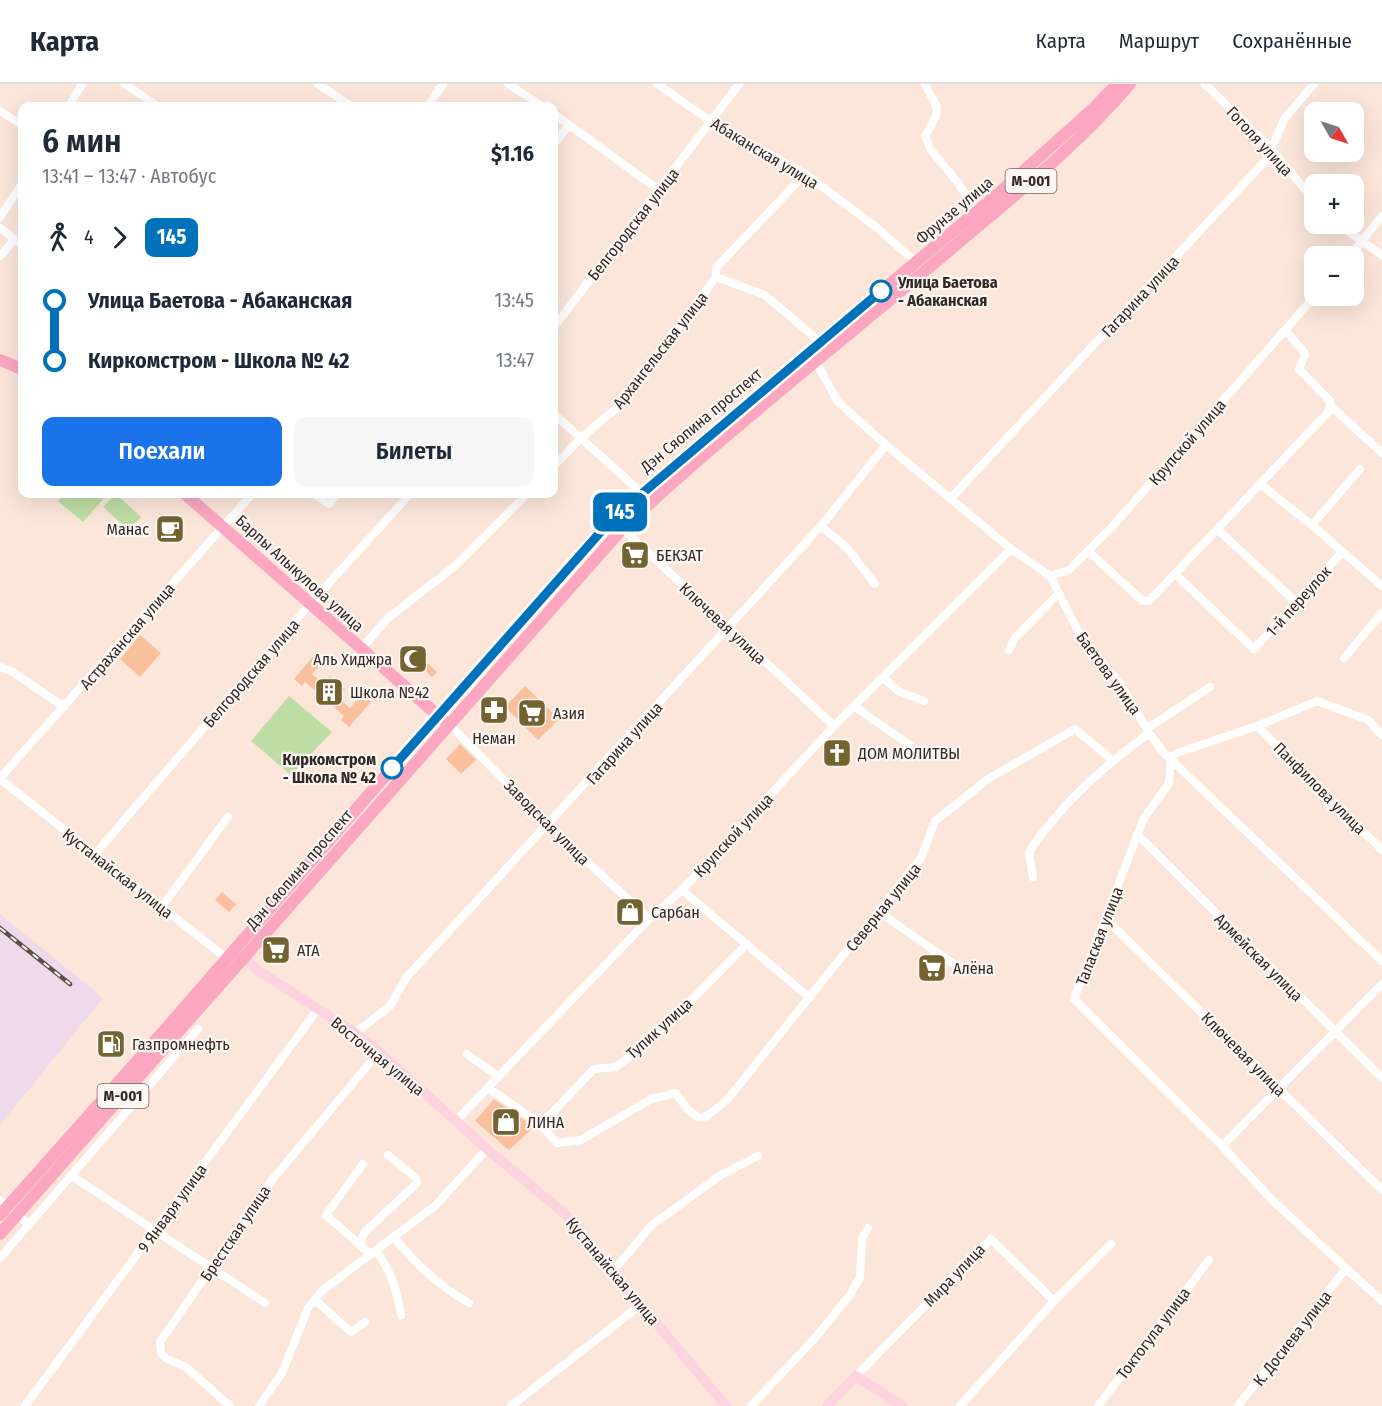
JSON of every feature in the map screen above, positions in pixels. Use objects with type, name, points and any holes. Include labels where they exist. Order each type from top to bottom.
[{"type":"main road","name":"Фрунзе улица","points":[[921,267],[977,212],[1053,146],[1116,84]]},
{"type":"main road","name":"Фрунзе улица","points":[[921,267],[1063,152],[1102,115],[1130,84]]},
{"type":"main road","name":"Дэн Сяопина проспект","points":[[0,1234],[6,1209],[448,723],[622,529],[646,497],[820,342],[921,267]]},
{"type":"main road","name":"Дэн Сяопина проспект","points":[[236,958],[437,716],[612,519],[646,497],[816,362],[921,267]]},
{"type":"main road","points":[[0,360],[18,367]]},
{"type":"main road","name":"Барпы Алыкулова улица","points":[[189,498],[437,716],[448,723]]},
{"type":"street","points":[[71,102],[82,84]]},
{"type":"street","points":[[125,84],[151,102]]},
{"type":"street","points":[[318,84],[345,102]]},
{"type":"street","points":[[431,102],[443,84]]},
{"type":"street","points":[[508,84],[536,102]]},
{"type":"street","name":"Абаканская улица","points":[[657,84],[712,122],[805,174],[876,227],[921,267]]},
{"type":"street","name":"Белгородская улица","points":[[558,322],[739,84]]},
{"type":"street","points":[[925,84],[938,106],[938,114],[926,136],[931,150],[958,183],[977,212]]},
{"type":"street","name":"Гоголя улица","points":[[1205,84],[1271,149],[1304,188]]},
{"type":"street","name":"Гагарина улица","points":[[951,498],[1266,160],[1285,118],[1314,84]]},
{"type":"street","points":[[0,111],[18,122]]},
{"type":"street","points":[[558,117],[659,190]]},
{"type":"street","points":[[558,139],[570,125]]},
{"type":"street","name":"Архангельская улица","points":[[558,462],[581,438],[618,407],[716,277],[716,268],[805,174]]},
{"type":"street","points":[[0,217],[18,190]]},
{"type":"street","points":[[1359,246],[1382,216]]},
{"type":"street","points":[[0,228],[18,242]]},
{"type":"street","points":[[1350,234],[1382,255]]},
{"type":"street","points":[[0,256],[15,239]]},
{"type":"street","points":[[716,277],[765,294],[820,342]]},
{"type":"street","name":"Крупской улица","points":[[1050,576],[1069,570],[1111,528],[1307,306]]},
{"type":"street","points":[[1285,330],[1304,351],[1305,355],[1299,369],[1330,401],[1331,406],[1382,453]]},
{"type":"street","name":"Баетова улица","points":[[816,362],[838,402],[1011,549],[1050,576],[1079,633],[1123,688],[1164,753],[1171,757],[1382,961]]},
{"type":"street","points":[[1088,551],[1143,601],[1149,601],[1331,406]]},
{"type":"street","points":[[558,418],[646,497]]},
{"type":"street","name":"Гагарина улица","points":[[355,1033],[390,1006],[406,978],[821,526],[886,445]]},
{"type":"street","points":[[1312,525],[1360,469]]},
{"type":"street","points":[[1260,484],[1312,525],[1382,586]]},
{"type":"street","name":"Астраханская улица","points":[[0,779],[248,498]]},
{"type":"street","points":[[320,498],[329,504],[334,498]]},
{"type":"street","name":"Белгородская улица","points":[[95,854],[310,604],[406,498]]},
{"type":"street","points":[[361,649],[388,618],[455,567],[523,498]]},
{"type":"street","name":"Ключевая улица","points":[[612,519],[834,726]]},
{"type":"street","points":[[821,526],[847,548],[875,584]]},
{"type":"street","points":[[1217,529],[1296,602]]},
{"type":"street","name":"Крупской улица","points":[[456,1121],[649,919],[682,890],[834,726],[1011,549]]},
{"type":"street","name":"1-й переулок","points":[[1175,574],[1254,649],[1342,552]]},
{"type":"street","points":[[1009,650],[1015,638],[1059,593]]},
{"type":"street","points":[[1344,658],[1382,613]]},
{"type":"street","points":[[0,667],[13,672],[64,707]]},
{"type":"street","points":[[884,678],[898,691],[924,700]]},
{"type":"street","points":[[1034,877],[1029,852],[1042,832],[1112,760],[1148,730],[1210,687]]},
{"type":"street","points":[[1171,757],[1257,726],[1317,701],[1368,720],[1382,735]]},
{"type":"street","points":[[855,707],[910,746]]},
{"type":"street","name":"Заводская улица","points":[[448,723],[548,825],[649,919]]},
{"type":"street","name":"Панфилова улица","points":[[1257,726],[1382,850]]},
{"type":"street","name":"Северная улица","points":[[539,1123],[557,1143],[581,1140],[651,1099],[675,1093],[687,1109],[699,1118],[707,1116],[727,1100],[921,858],[935,821],[988,779],[1075,729],[1112,760]]},
{"type":"street","name":"Талаская улица","points":[[1171,757],[1169,783],[1144,818],[1074,999],[1222,1146],[1273,1201],[1319,1241],[1345,1270],[1382,1301]]},
{"type":"street","name":"Кустанайская улица","points":[[0,779],[161,907],[236,958]]},
{"type":"street","points":[[161,907],[228,817]]},
{"type":"street","name":"Армейская улица","points":[[1137,834],[1382,1078]]},
{"type":"street","points":[[682,890],[810,998]]},
{"type":"street","points":[[879,912],[958,967]]},
{"type":"street","name":"Ключевая улица","points":[[1105,918],[1382,1190]]},
{"type":"street","name":"Тупик улица","points":[[539,1123],[550,1115],[594,1069],[616,1067],[656,1036],[747,944]]},
{"type":"street","name":"Восточная улица","points":[[236,958],[355,1033],[380,1052],[487,1149]]},
{"type":"street","points":[[1222,1146],[1382,984]]},
{"type":"street","name":"9 Января улица","points":[[25,1406],[318,1009]]},
{"type":"street","points":[[0,1258],[198,1029]]},
{"type":"street","name":"Брестская улица","points":[[230,1406],[186,1367],[167,1359],[161,1353],[160,1342],[272,1180],[380,1052]]},
{"type":"street","points":[[467,1054],[499,1077]]},
{"type":"street","points":[[488,1088],[539,1123]]},
{"type":"street","points":[[261,1405],[282,1373],[308,1308],[323,1290],[435,1206],[487,1149]]},
{"type":"street","name":"Кустанайская улица","points":[[487,1149],[565,1214],[726,1406]]},
{"type":"street","points":[[359,1244],[365,1232],[417,1183],[416,1178],[388,1155]]},
{"type":"street","points":[[613,1271],[652,1225],[721,1175],[758,1156]]},
{"type":"street","points":[[363,1164],[326,1215],[359,1244],[373,1252],[393,1276],[401,1315]]},
{"type":"street","points":[[72,1176],[265,1303]]},
{"type":"street","points":[[6,1209],[28,1226]]},
{"type":"street","points":[[751,1406],[815,1338],[850,1294],[860,1277],[862,1239],[868,1228]]},
{"type":"street","points":[[394,1237],[414,1262],[469,1303]]},
{"type":"street","name":"Мира улица","points":[[856,1376],[991,1239],[1054,1301]]},
{"type":"street","points":[[960,1406],[1054,1301],[1112,1244]]},
{"type":"street","name":"Токтогула улица","points":[[1098,1406],[1209,1260]]},
{"type":"street","name":"К. Досиева улица","points":[[1238,1406],[1345,1270]]},
{"type":"street","points":[[315,1300],[351,1332],[365,1322]]},
{"type":"street","points":[[511,1406],[642,1304]]},
{"type":"street","points":[[827,1406],[856,1376],[902,1406]]},
{"type":"shaded area","points":[[0,914],[103,998],[0,1125]]},
{"type":"green space","points":[[61,498],[104,498],[83,522],[58,501]]},
{"type":"green space","points":[[112,498],[120,498],[141,517],[128,530],[103,507]]},
{"type":"green space","points":[[289,696],[332,732],[291,775],[251,741]]},
{"type":"building","points":[[140,635],[161,653],[140,677],[120,659]]},
{"type":"building","name":"Аль Хиджра","points":[[410,647],[437,672],[432,677],[420,665],[415,671],[401,660]]},
{"type":"building","name":"Школа №42","points":[[315,654],[324,661],[312,674],[323,684],[330,676],[345,689],[338,697],[350,708],[362,694],[371,702],[349,727],[341,720],[344,716],[305,682],[302,686],[294,679]]},
{"type":"building","name":"Азия","points":[[525,686],[559,719],[538,740],[505,707]]},
{"type":"building","points":[[460,744],[476,760],[461,774],[446,759]]},
{"type":"building","points":[[222,892],[236,904],[229,912],[215,900]]},
{"type":"building","name":"Алёна","points":[[928,957],[944,969],[940,980],[938,978],[936,980],[920,968]]},
{"type":"building","name":"ЛИНА","points":[[494,1099],[534,1127],[509,1150],[475,1121]]},
{"type":"railway","points":[[0,928],[70,984]]},
{"type":"bus line","name":"145","points":[[392,768],[612,519],[881,291]]},
{"type":"place","name":"Улица Баетова - Абаканская","points":[[881,291]]},
{"type":"place","name":"Манас","points":[[170,529]]},
{"type":"place","name":"БЕКЗАТ","points":[[635,555]]},
{"type":"place","name":"Аль Хиджра","points":[[413,659]]},
{"type":"place","name":"Школа №42","points":[[329,692]]},
{"type":"place","name":"Неман","points":[[494,710]]},
{"type":"place","name":"Азия","points":[[532,713]]},
{"type":"place","name":"ДОМ МОЛИТВЫ","points":[[837,753]]},
{"type":"place","name":"Киркомстром - Школа № 42","points":[[392,768]]},
{"type":"place","name":"Сарбан","points":[[630,912]]},
{"type":"place","name":"АТА","points":[[276,950]]},
{"type":"place","name":"Алёна","points":[[932,968]]},
{"type":"place","name":"Газпромнефть","points":[[111,1044]]},
{"type":"place","name":"ЛИНА","points":[[506,1122]]}]
